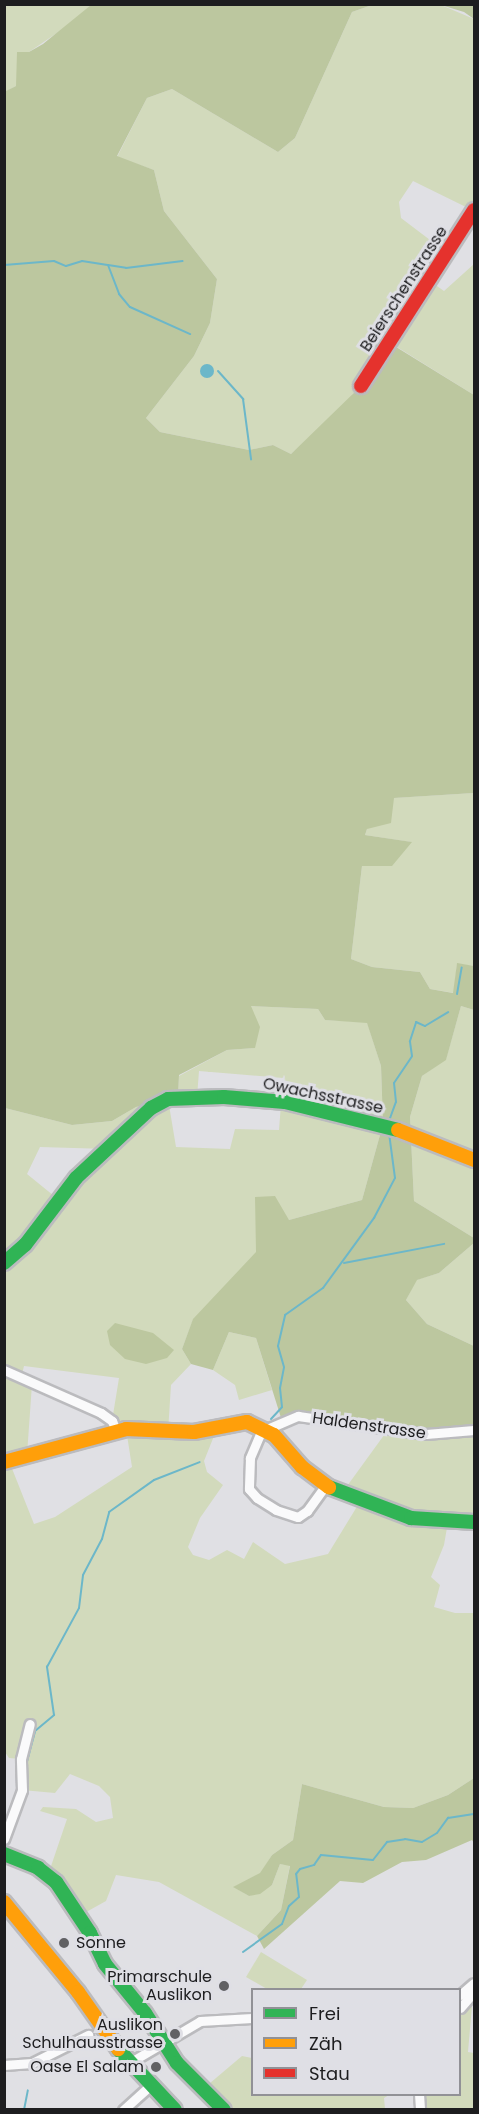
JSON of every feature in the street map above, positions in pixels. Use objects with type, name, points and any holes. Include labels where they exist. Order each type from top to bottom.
[{"type":"street","name":"Beierschenstrasse","points":[[361,386],[474,210]]},
{"type":"street","name":"Owachsstrasse","points":[[4,1263],[25,1245],[76,1178],[159,1102],[197,1097],[285,1102],[383,1124],[474,1160]]},
{"type":"street","points":[[4,1370],[101,1413],[112,1421],[116,1431]]},
{"type":"street","name":"Haldenstrasse","points":[[265,1428],[298,1416],[426,1434],[474,1430]]},
{"type":"street","points":[[4,1462],[132,1428],[194,1432],[247,1422],[265,1428],[325,1485],[411,1518],[474,1522]]},
{"type":"street","points":[[265,1428],[250,1458],[249,1489],[257,1498],[276,1510],[298,1517],[308,1511],[325,1485]]},
{"type":"street","points":[[4,1839],[22,1791],[21,1758],[30,1724]]},
{"type":"street","points":[[4,1854],[39,1868],[56,1882],[90,1933],[105,1964],[182,2069],[225,2109]]},
{"type":"street","points":[[4,1902],[58,1966],[129,2063],[175,2109]]},
{"type":"street","points":[[461,1993],[474,1983]]},
{"type":"street","points":[[461,2006],[474,1992]]},
{"type":"street","points":[[129,2063],[200,2021],[251,2018]]},
{"type":"street","points":[[4,2065],[32,2063],[88,2035]]},
{"type":"street","points":[[123,2109],[150,2086]]},
{"type":"green space","points":[[5,5],[91,5],[76,20],[29,52],[16,86],[5,92]]},
{"type":"green space","points":[[91,5],[372,5],[352,12],[295,138],[278,152],[172,89],[147,98],[117,156],[154,170],[164,211],[217,279],[210,323],[194,356],[146,418],[160,432],[249,450],[273,445],[291,454],[361,386],[388,342],[474,395],[474,793],[394,798],[391,823],[367,829],[365,835],[412,842],[392,866],[362,866],[351,959],[372,967],[420,972],[430,989],[453,993],[457,963],[474,966],[474,1010],[461,1006],[446,1060],[422,1076],[410,1117],[414,1201],[474,1238],[474,1243],[439,1273],[417,1280],[406,1300],[427,1324],[474,1346],[474,1430],[439,1435],[312,1417],[282,1421],[256,1338],[229,1332],[213,1370],[191,1364],[182,1349],[193,1319],[256,1252],[255,1197],[275,1196],[289,1220],[362,1200],[383,1124],[381,1066],[367,1023],[325,1020],[318,1009],[251,1006],[260,1027],[255,1048],[227,1050],[179,1075],[178,1098],[136,1107],[112,1121],[72,1125],[5,1108],[4,92],[16,86],[17,52],[29,52],[43,44]]},
{"type":"green space","points":[[372,5],[441,5],[474,19],[474,204],[470,209],[413,181],[399,202],[401,218],[434,243],[424,257],[429,261],[420,274],[444,291],[474,264],[474,395],[389,342],[346,404],[291,454],[273,445],[249,450],[160,432],[146,418],[194,356],[210,323],[217,279],[164,211],[154,170],[117,157],[147,98],[172,89],[278,152],[295,138],[352,12]]},
{"type":"green space","points":[[441,5],[474,5],[474,19],[464,12]]},
{"type":"green space","points":[[474,793],[474,966],[457,964],[454,993],[430,989],[420,972],[372,967],[351,959],[362,866],[411,842],[365,835],[367,829],[393,798]]},
{"type":"green space","points":[[250,1006],[318,1009],[325,1020],[367,1022],[381,1066],[383,1124],[362,1200],[289,1220],[256,1197],[257,1252],[193,1320],[182,1349],[191,1364],[171,1385],[168,1432],[218,1426],[204,1461],[207,1472],[223,1485],[200,1518],[188,1547],[193,1555],[209,1560],[227,1550],[244,1559],[253,1542],[285,1564],[328,1554],[361,1500],[342,1493],[387,1431],[474,1430],[474,1522],[448,1522],[444,1545],[431,1577],[440,1585],[434,1607],[455,1613],[474,1613],[474,1778],[448,1795],[413,1808],[384,1807],[302,1784],[293,1840],[272,1855],[261,1873],[234,1887],[249,1896],[272,1885],[280,1864],[290,1865],[281,1910],[257,1936],[159,1882],[116,1875],[106,1901],[79,1916],[48,1875],[67,1819],[40,1811],[43,1807],[76,1809],[96,1822],[113,1818],[110,1797],[99,1786],[70,1774],[55,1793],[22,1790],[21,1759],[9,1758],[5,1752],[5,1108],[72,1125],[112,1121],[136,1107],[168,1099],[176,1147],[230,1149],[235,1129],[279,1130],[283,1078],[199,1071],[197,1097],[178,1098],[179,1076],[227,1050],[255,1048]],"holes":[[[40,1147],[108,1149],[59,1200],[27,1174]],[[24,1366],[119,1378],[112,1421],[126,1429],[132,1467],[55,1517],[34,1524],[9,1461],[27,1455],[32,1384],[21,1378]]]},
{"type":"green space","points":[[461,1006],[474,1010],[474,1238],[414,1201],[410,1117],[422,1076],[446,1059]]},
{"type":"green space","points":[[474,1243],[474,1346],[427,1324],[406,1300],[416,1280],[439,1273]]},
{"type":"green space","points":[[115,1323],[153,1333],[174,1350],[167,1358],[146,1364],[125,1359],[110,1345],[107,1331]]},
{"type":"green space","points":[[229,1332],[256,1338],[272,1390],[239,1400],[235,1385],[213,1370]]},
{"type":"green space","points":[[474,1778],[474,1843],[472,1840],[426,1860],[402,1862],[363,1883],[340,1881],[264,1949],[257,1936],[281,1910],[290,1866],[280,1864],[272,1885],[260,1894],[249,1896],[233,1887],[260,1873],[272,1855],[293,1840],[302,1784],[384,1807],[413,1808],[448,1795]]},
{"type":"green space","points":[[261,1952],[307,1980],[302,1988],[265,1988],[246,1977]]},
{"type":"green space","points":[[474,1983],[468,2052],[474,2053],[474,2109],[420,2109],[419,2096],[461,2096],[461,1994]]},
{"type":"green space","points":[[242,2056],[251,2058],[251,2096],[387,2096],[384,2098],[385,2109],[224,2110],[203,2089]]},
{"type":"water","points":[[204,364],[210,364],[214,371],[210,378],[204,378],[200,374],[200,368]]},
{"type":"waterway","points":[[4,265],[54,261],[66,266],[82,261],[108,265],[119,294],[130,307],[190,334]]},
{"type":"waterway","points":[[108,265],[126,268],[183,261]]},
{"type":"waterway","points":[[218,371],[243,399],[251,459]]},
{"type":"waterway","points":[[457,994],[462,967]]},
{"type":"waterway","points":[[389,1121],[396,1102],[394,1083],[412,1056],[410,1041],[416,1022],[425,1026],[448,1012]]},
{"type":"waterway","points":[[271,1419],[282,1407],[280,1388],[284,1367],[278,1346],[285,1315],[323,1288],[374,1218],[395,1178],[389,1133]]},
{"type":"waterway","points":[[344,1263],[444,1244]]},
{"type":"waterway","points":[[26,1765],[35,1731],[54,1715],[47,1667],[79,1608],[83,1575],[102,1539],[109,1512],[154,1480],[200,1462]]},
{"type":"waterway","points":[[243,1952],[282,1924],[289,1906],[299,1897],[296,1874],[300,1869],[314,1865],[321,1855],[373,1860],[387,1842],[405,1839],[422,1842],[437,1833],[448,1818],[474,1814]]},
{"type":"waterway","points":[[24,2110],[28,2090]]},
{"type":"traffic: fast","points":[[4,1263],[25,1245],[76,1178],[151,1108],[168,1099],[224,1097],[285,1102],[398,1130]]},
{"type":"traffic: fast","points":[[329,1487],[411,1518],[474,1522]]},
{"type":"traffic: fast","points":[[4,1854],[38,1868],[56,1882],[90,1933],[105,1964],[145,2013],[177,2063],[224,2110]]},
{"type":"traffic: fast","points":[[118,2049],[175,2110]]},
{"type":"traffic: slow","points":[[398,1130],[474,1160]]},
{"type":"traffic: slow","points":[[4,1462],[126,1429],[194,1432],[247,1422],[274,1435],[302,1467],[329,1487]]},
{"type":"traffic: slow","points":[[4,1902],[78,1992],[118,2049]]},
{"type":"traffic: jam","points":[[361,386],[474,210]]},
{"type":"place","name":"Sonne","points":[[64,1943]]},
{"type":"place","name":"Primarschule Auslikon","points":[[224,1986]]},
{"type":"place","name":"Auslikon Schulhausstrasse","points":[[175,2034]]},
{"type":"place","name":"Oase El Salam","points":[[156,2067]]}]
